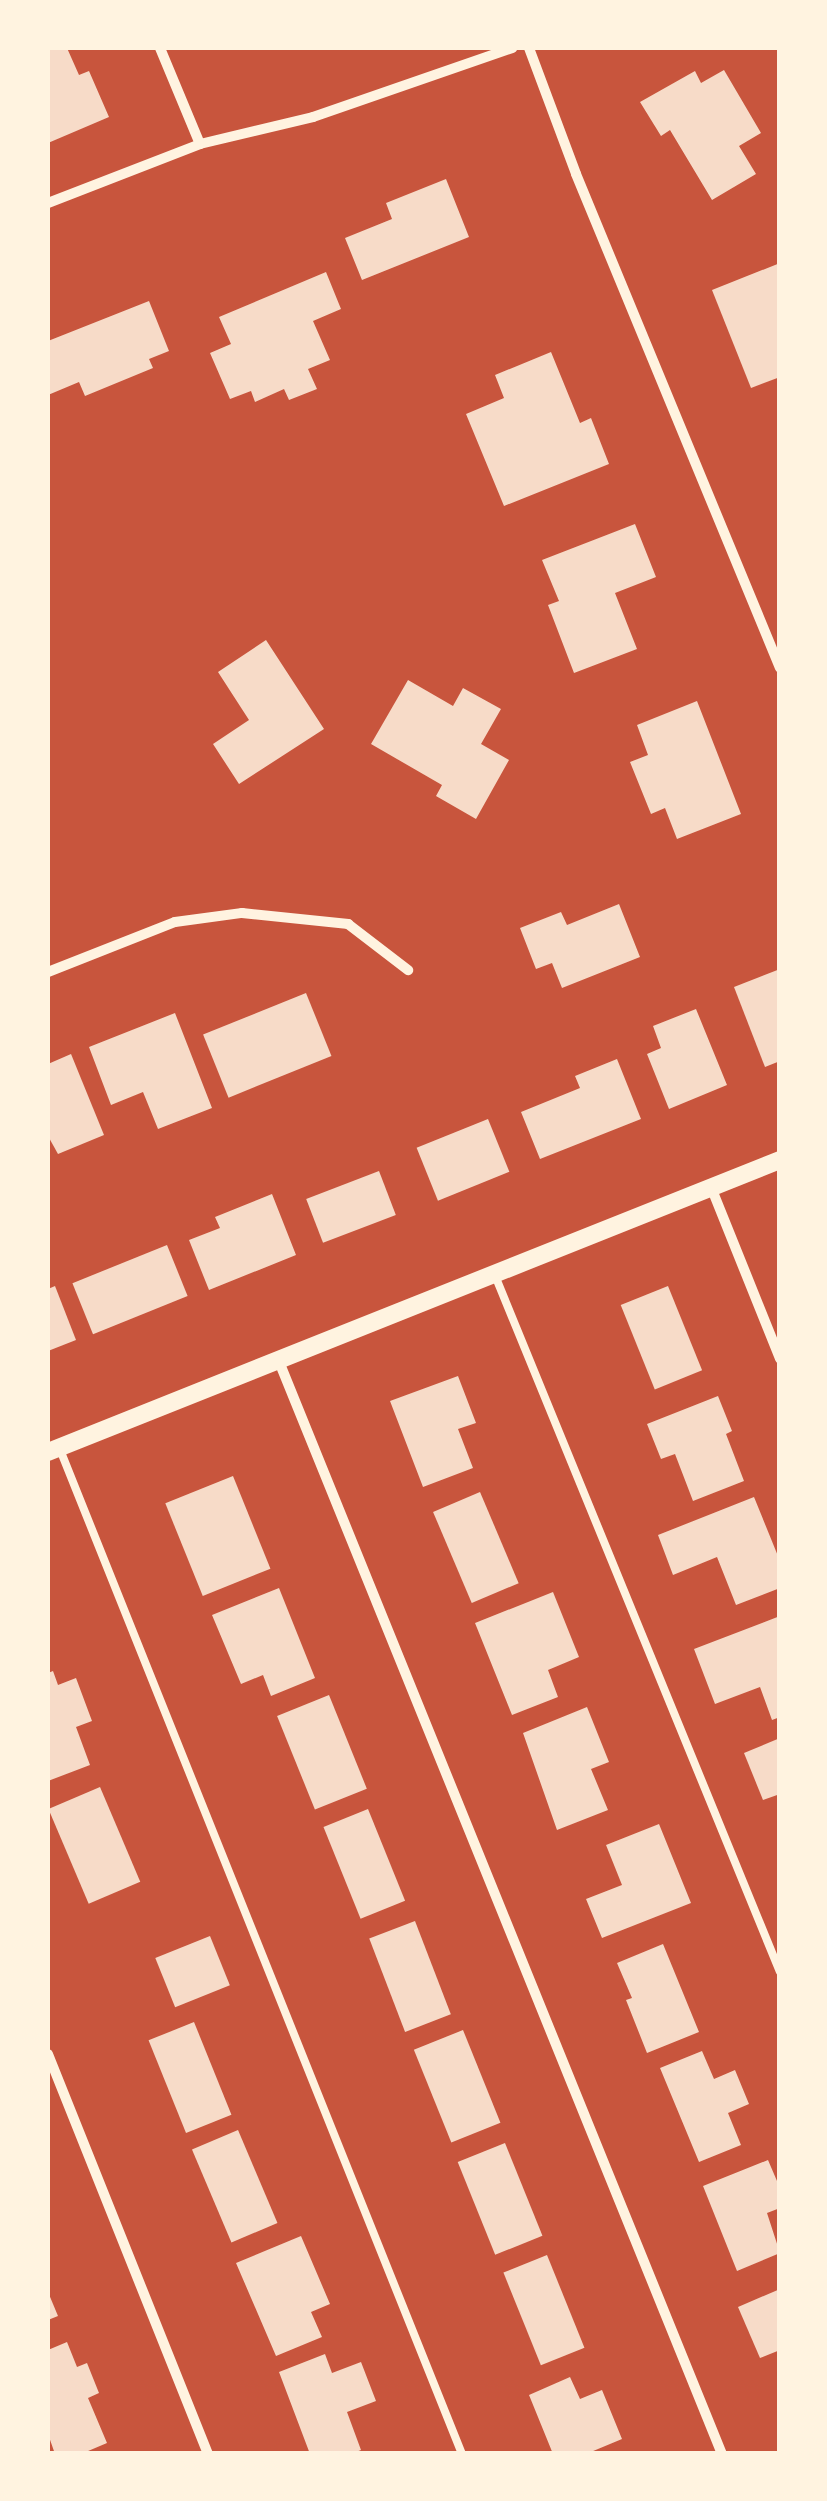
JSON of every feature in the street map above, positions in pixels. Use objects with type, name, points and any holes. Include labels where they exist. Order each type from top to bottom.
[{"type":"street","points":[[160,48],[200,144]]},
{"type":"street","points":[[48,204],[200,144],[313,117],[512,48]]},
{"type":"street","points":[[529,48],[576,174],[780,668]]},
{"type":"street","points":[[48,972],[174,922],[242,913],[348,924],[408,970]]},
{"type":"street","points":[[53,1450],[780,1160]]},
{"type":"street","points":[[712,1187],[780,1359]]},
{"type":"street","points":[[278,1360],[722,2454]]},
{"type":"street","points":[[48,2054],[208,2454]]},
{"type":"lane","points":[[494,1273],[780,1972]]},
{"type":"lane","points":[[53,1450],[462,2454]]},
{"type":"building","points":[[48,48],[67,48],[79,75],[89,71],[109,117],[48,143]]},
{"type":"building","points":[[724,70],[761,133],[739,146],[756,174],[712,200],[670,130],[661,136],[640,102],[695,71],[701,83]]},
{"type":"building","points":[[446,179],[469,237],[362,280],[345,238],[392,219],[386,203]]},
{"type":"building","points":[[780,263],[780,377],[751,388],[712,290]]},
{"type":"building","points":[[326,272],[341,309],[313,321],[330,360],[308,369],[317,389],[289,400],[284,389],[255,402],[251,391],[230,399],[210,353],[231,344],[219,317]]},
{"type":"building","points":[[149,301],[169,351],[149,359],[153,368],[85,396],[79,382],[48,395],[48,341]]},
{"type":"building","points":[[551,352],[580,423],[591,418],[609,464],[504,506],[466,414],[504,398],[495,375]]},
{"type":"building","points":[[635,524],[656,577],[615,593],[637,649],[574,673],[548,605],[559,601],[542,560]]},
{"type":"building","points":[[266,640],[324,729],[239,784],[213,744],[249,720],[218,672]]},
{"type":"building","points":[[408,680],[453,706],[463,688],[501,709],[481,744],[509,760],[476,819],[436,796],[442,785],[371,744]]},
{"type":"building","points":[[697,701],[741,814],[677,839],[665,808],[651,814],[630,762],[648,755],[637,725]]},
{"type":"building","points":[[619,904],[640,957],[562,988],[552,963],[536,969],[520,928],[561,912],[567,925]]},
{"type":"building","points":[[780,969],[780,1061],[765,1067],[734,987]]},
{"type":"building","points":[[306,993],[331,1056],[229,1098],[203,1035]]},
{"type":"building","points":[[696,1009],[727,1085],[669,1109],[647,1054],[661,1048],[653,1026]]},
{"type":"building","points":[[175,1013],[212,1108],[158,1129],[143,1092],[111,1105],[89,1047]]},
{"type":"building","points":[[71,1054],[104,1135],[58,1154],[48,1136],[48,1064]]},
{"type":"building","points":[[617,1059],[641,1119],[540,1159],[521,1112],[580,1088],[575,1076]]},
{"type":"building","points":[[488,1119],[509,1172],[438,1201],[417,1148]]},
{"type":"building","points":[[379,1171],[396,1215],[323,1243],[306,1199]]},
{"type":"building","points":[[272,1194],[296,1255],[209,1290],[189,1240],[220,1228],[215,1217]]},
{"type":"building","points":[[167,1245],[188,1296],[93,1334],[72,1283]]},
{"type":"building","points":[[55,1286],[76,1340],[48,1351],[48,1289]]},
{"type":"building","points":[[668,1286],[702,1370],[655,1389],[621,1305]]},
{"type":"building","points":[[458,1376],[476,1423],[458,1429],[473,1468],[423,1487],[390,1401]]},
{"type":"building","points":[[718,1396],[732,1431],[726,1434],[744,1481],[693,1501],[675,1454],[661,1459],[647,1424]]},
{"type":"building","points":[[233,1476],[270,1569],[203,1596],[165,1503]]},
{"type":"building","points":[[480,1492],[519,1583],[472,1603],[433,1512]]},
{"type":"building","points":[[754,1497],[780,1561],[780,1588],[736,1605],[717,1557],[673,1575],[658,1535]]},
{"type":"building","points":[[279,1588],[315,1678],[271,1696],[263,1675],[241,1684],[212,1615]]},
{"type":"building","points":[[553,1592],[579,1657],[548,1670],[558,1697],[512,1715],[475,1623]]},
{"type":"building","points":[[780,1616],[780,1717],[772,1720],[760,1687],[715,1704],[694,1649]]},
{"type":"building","points":[[53,1671],[58,1685],[76,1678],[92,1721],[76,1727],[90,1765],[48,1781],[48,1673]]},
{"type":"building","points":[[329,1695],[367,1789],[315,1810],[277,1716]]},
{"type":"building","points":[[587,1707],[609,1762],[591,1769],[608,1810],[557,1830],[523,1733]]},
{"type":"building","points":[[780,1738],[780,1794],[763,1800],[744,1753]]},
{"type":"building","points":[[100,1787],[140,1882],[89,1904],[48,1809]]},
{"type":"building","points":[[368,1809],[405,1901],[361,1919],[323,1827]]},
{"type":"building","points":[[659,1824],[691,1903],[602,1938],[586,1899],[622,1885],[606,1845]]},
{"type":"building","points":[[415,1921],[451,2014],[405,2032],[369,1939]]},
{"type":"building","points":[[210,1936],[230,1985],[175,2007],[155,1958]]},
{"type":"building","points":[[663,1944],[699,2032],[647,2053],[626,2000],[632,1998],[617,1963]]},
{"type":"building","points":[[194,2022],[231,2115],[186,2133],[149,2040]]},
{"type":"building","points":[[463,2030],[500,2123],[451,2143],[414,2050]]},
{"type":"building","points":[[702,2051],[714,2079],[735,2070],[749,2104],[728,2113],[741,2145],[699,2162],[660,2068]]},
{"type":"building","points":[[238,2130],[277,2223],[231,2243],[192,2150]]},
{"type":"building","points":[[505,2143],[542,2236],[495,2255],[458,2162]]},
{"type":"building","points":[[768,2160],[780,2188],[780,2208],[767,2213],[780,2253],[737,2271],[703,2186]]},
{"type":"building","points":[[301,2236],[330,2304],[311,2312],[322,2337],[276,2356],[236,2263]]},
{"type":"building","points":[[547,2255],[584,2348],[541,2365],[503,2273]]},
{"type":"building","points":[[780,2289],[780,2350],[760,2358],[738,2307]]},
{"type":"building","points":[[48,2292],[58,2316],[48,2320]]},
{"type":"building","points":[[67,2342],[77,2367],[87,2363],[99,2393],[88,2398],[107,2443],[81,2454],[55,2454],[48,2434],[48,2350]]},
{"type":"building","points":[[325,2354],[332,2373],[361,2362],[376,2401],[347,2412],[361,2450],[351,2454],[310,2454],[279,2372]]},
{"type":"building","points":[[570,2377],[580,2399],[602,2390],[622,2439],[586,2454],[553,2454],[529,2395]]}]
